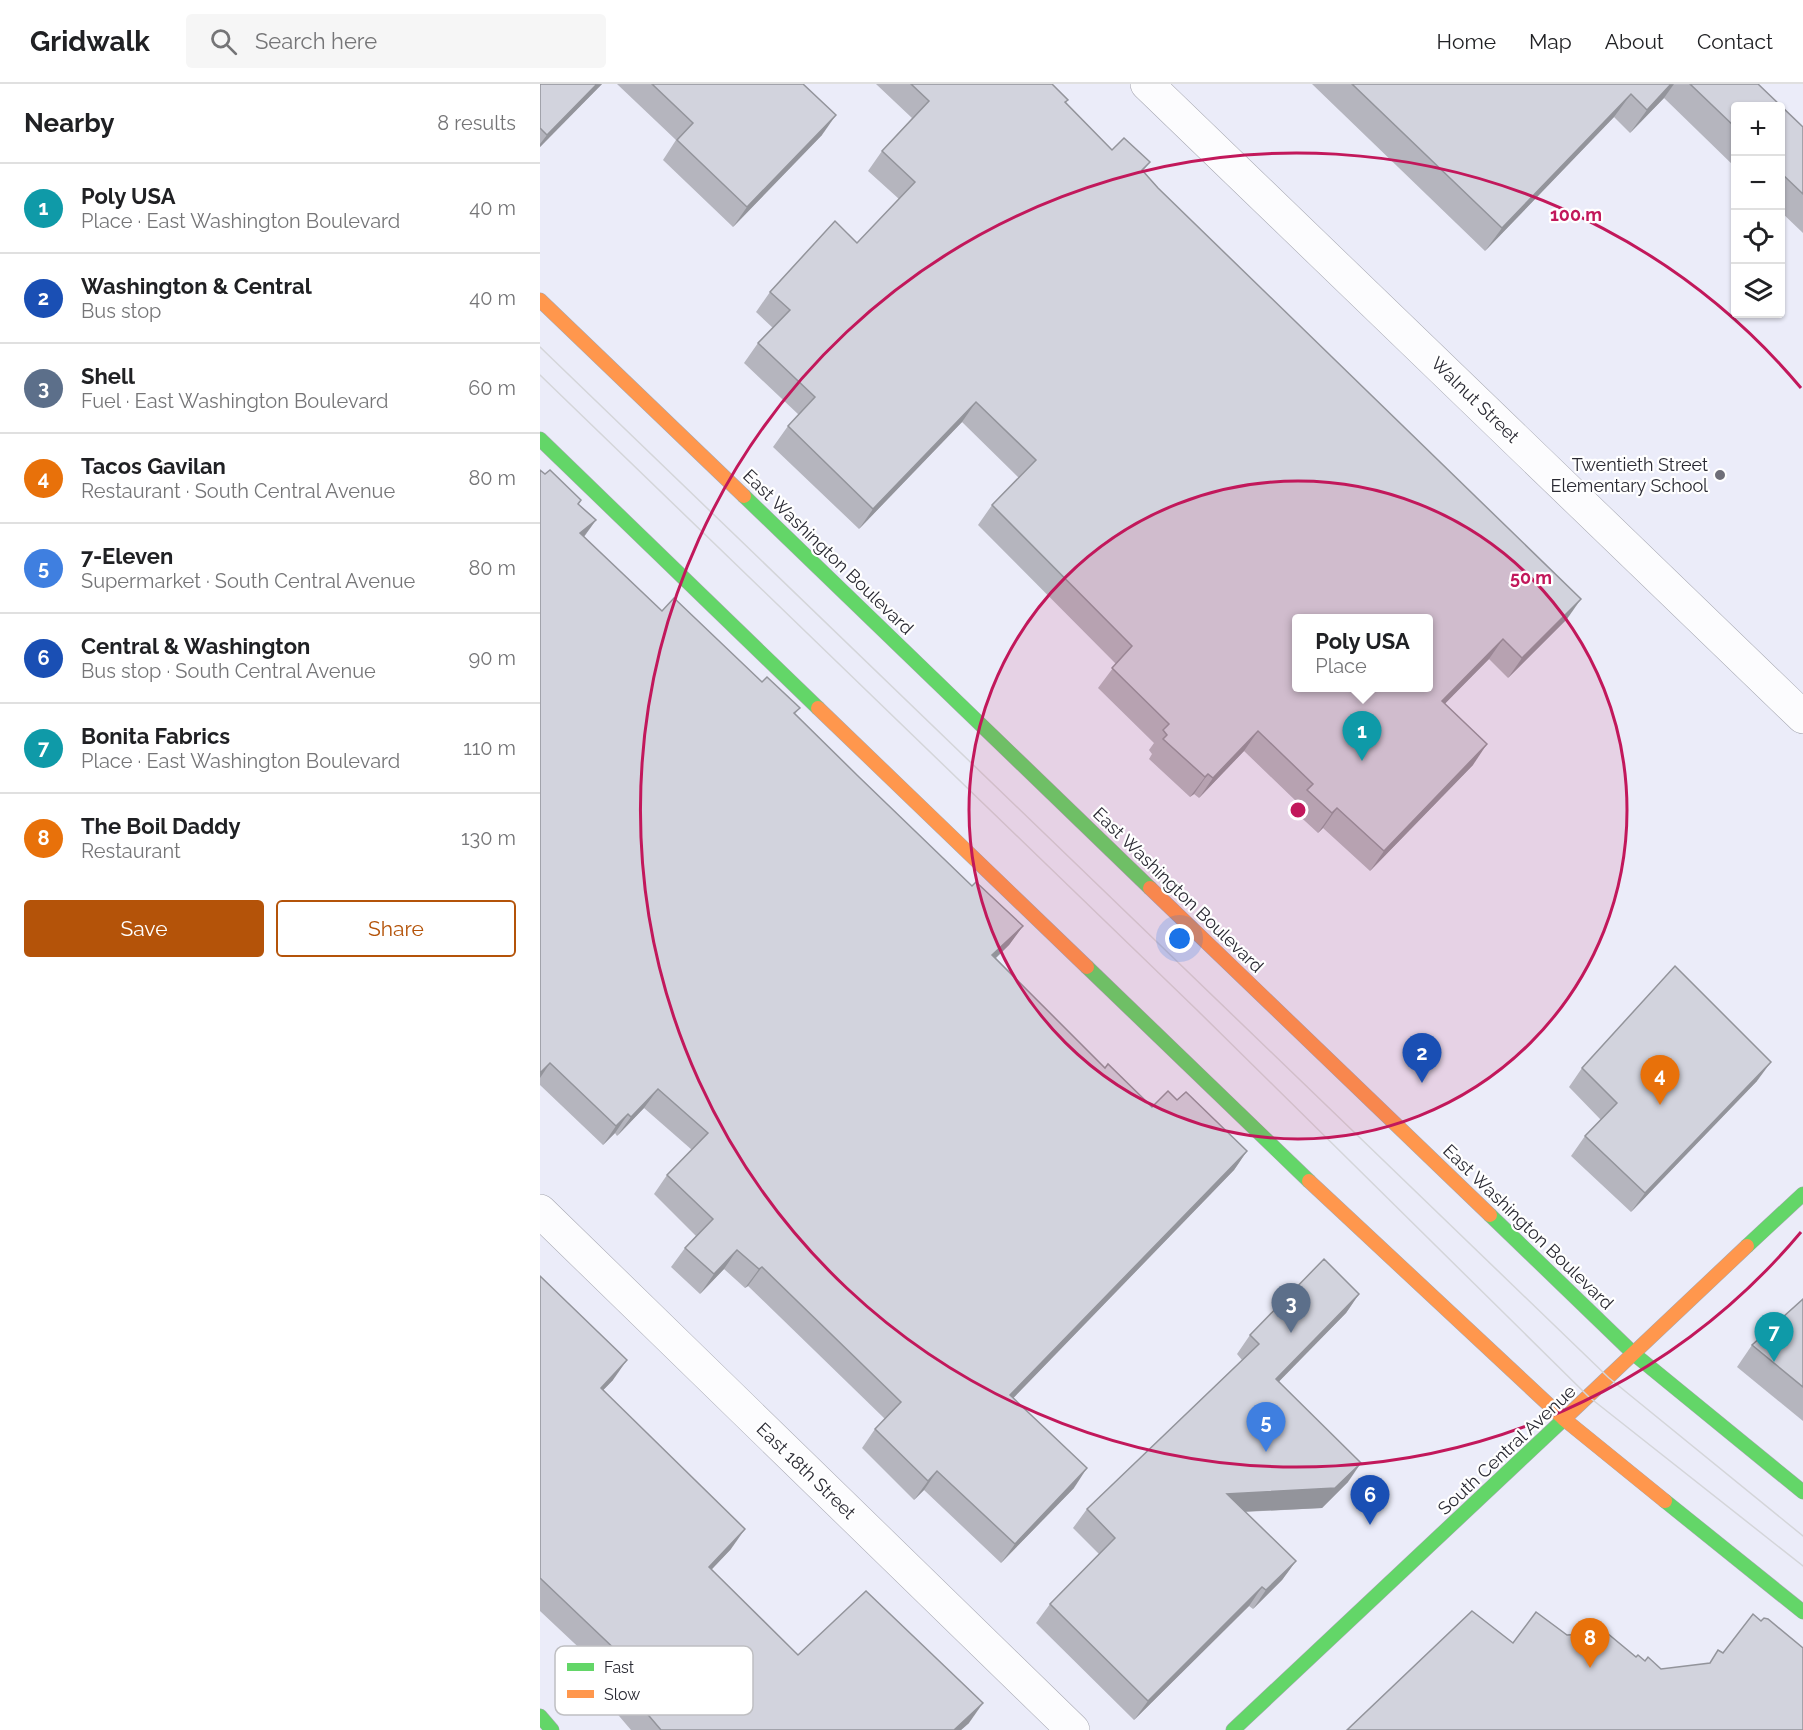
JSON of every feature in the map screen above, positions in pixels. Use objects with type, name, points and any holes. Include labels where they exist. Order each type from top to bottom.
[{"type":"main road","name":"East Washington Boulevard","points":[[540,300],[1635,1354],[1803,1492]]},
{"type":"main road","points":[[540,439],[1303,1176],[1564,1419],[1803,1612]]},
{"type":"main road","name":"South Central Avenue","points":[[1233,1730],[1803,1194]]},
{"type":"main road","points":[[540,1716],[552,1730]]},
{"type":"street","name":"Walnut Street","points":[[1147,84],[1803,717]]},
{"type":"street","name":"East 18th Street","points":[[540,1211],[1073,1730]]},
{"type":"building","points":[[540,84],[597,84],[547,135],[540,128]]},
{"type":"building","points":[[652,84],[803,84],[836,115],[747,207],[677,140],[693,123]]},
{"type":"building","points":[[911,84],[1052,84],[1068,100],[1065,102],[1112,150],[1124,138],[1150,162],[1142,170],[1158,188],[1581,599],[1522,658],[1503,639],[1442,701],[1487,744],[1384,851],[1337,808],[1332,813],[1307,790],[1313,784],[1258,731],[1213,778],[1208,774],[1205,777],[1163,739],[1167,735],[1163,730],[1169,724],[1112,668],[1132,646],[992,505],[1036,460],[976,402],[873,509],[788,426],[815,397],[758,343],[790,310],[770,292],[835,221],[857,243],[915,182],[882,151],[929,101]]},
{"type":"building","points":[[1352,84],[1671,84],[1647,110],[1631,94],[1502,228]]},
{"type":"building","points":[[1690,84],[1758,84],[1777,102],[1731,102],[1731,123]]},
{"type":"building","points":[[1785,110],[1803,127],[1803,194],[1785,177]]},
{"type":"building","points":[[540,470],[545,474],[550,470],[581,500],[578,504],[596,520],[580,533],[662,611],[674,598],[762,682],[767,677],[800,708],[794,713],[859,777],[972,886],[976,882],[1023,926],[992,955],[1105,1068],[1108,1064],[1152,1107],[1168,1091],[1177,1100],[1186,1092],[1247,1151],[1010,1395],[1087,1468],[1015,1544],[937,1471],[928,1481],[875,1429],[901,1402],[762,1267],[759,1269],[737,1250],[714,1274],[685,1248],[713,1219],[667,1175],[708,1133],[658,1089],[631,1117],[628,1114],[616,1126],[550,1063],[540,1073]]},
{"type":"building","points":[[1675,966],[1771,1062],[1645,1193],[1585,1136],[1617,1103],[1582,1068]]},
{"type":"building","points":[[1324,1259],[1359,1294],[1276,1379],[1361,1463],[1335,1488],[1227,1494],[1296,1561],[1266,1590],[1262,1587],[1148,1701],[1050,1604],[1115,1538],[1087,1509],[1259,1344],[1250,1335]]},
{"type":"building","points":[[540,1276],[627,1360],[601,1388],[745,1529],[709,1567],[798,1655],[866,1591],[983,1703],[954,1730],[661,1730],[648,1715],[753,1715],[753,1646],[611,1646],[540,1578]]},
{"type":"building","points":[[1803,1299],[1803,1387],[1752,1345]]},
{"type":"building","points":[[1472,1611],[1513,1643],[1536,1612],[1567,1635],[1607,1633],[1636,1657],[1638,1655],[1645,1661],[1648,1657],[1661,1669],[1710,1663],[1718,1650],[1723,1653],[1753,1614],[1761,1621],[1764,1618],[1768,1619],[1803,1648],[1803,1730],[1347,1730]]},
{"type":"tram line","points":[[540,347],[1609,1378],[1803,1536]]},
{"type":"tram line","points":[[540,375],[1197,1010],[1589,1397],[1803,1566]]},
{"type":"traffic: fast","points":[[540,439],[818,708]]},
{"type":"traffic: fast","points":[[744,496],[1150,888]]},
{"type":"traffic: fast","points":[[1087,967],[1309,1181]]},
{"type":"traffic: fast","points":[[1747,1246],[1803,1194]]},
{"type":"traffic: fast","points":[[1490,1215],[1634,1354],[1803,1492]]},
{"type":"traffic: fast","points":[[1233,1730],[1564,1419]]},
{"type":"traffic: fast","points":[[1665,1501],[1803,1612]]},
{"type":"traffic: fast","points":[[540,1716],[552,1730]]},
{"type":"traffic: slow","points":[[540,300],[744,496]]},
{"type":"traffic: slow","points":[[818,708],[1087,967]]},
{"type":"traffic: slow","points":[[1150,888],[1490,1215]]},
{"type":"traffic: slow","points":[[1309,1181],[1564,1419],[1665,1501]]},
{"type":"traffic: slow","points":[[1564,1419],[1747,1246]]},
{"type":"place","name":"Twentieth Street Elementary School","points":[[1720,475]]},
{"type":"place","name":"Poly USA","points":[[1362,761]]},
{"type":"place","name":"Washington & Central","points":[[1422,1083]]},
{"type":"place","name":"Tacos Gavilan","points":[[1660,1105]]},
{"type":"place","name":"Shell","points":[[1291,1333]]},
{"type":"place","name":"Bonita Fabrics","points":[[1774,1362]]},
{"type":"place","name":"7-Eleven","points":[[1266,1452]]},
{"type":"place","name":"Central & Washington","points":[[1370,1525]]},
{"type":"place","name":"The Boil Daddy","points":[[1590,1668]]}]
